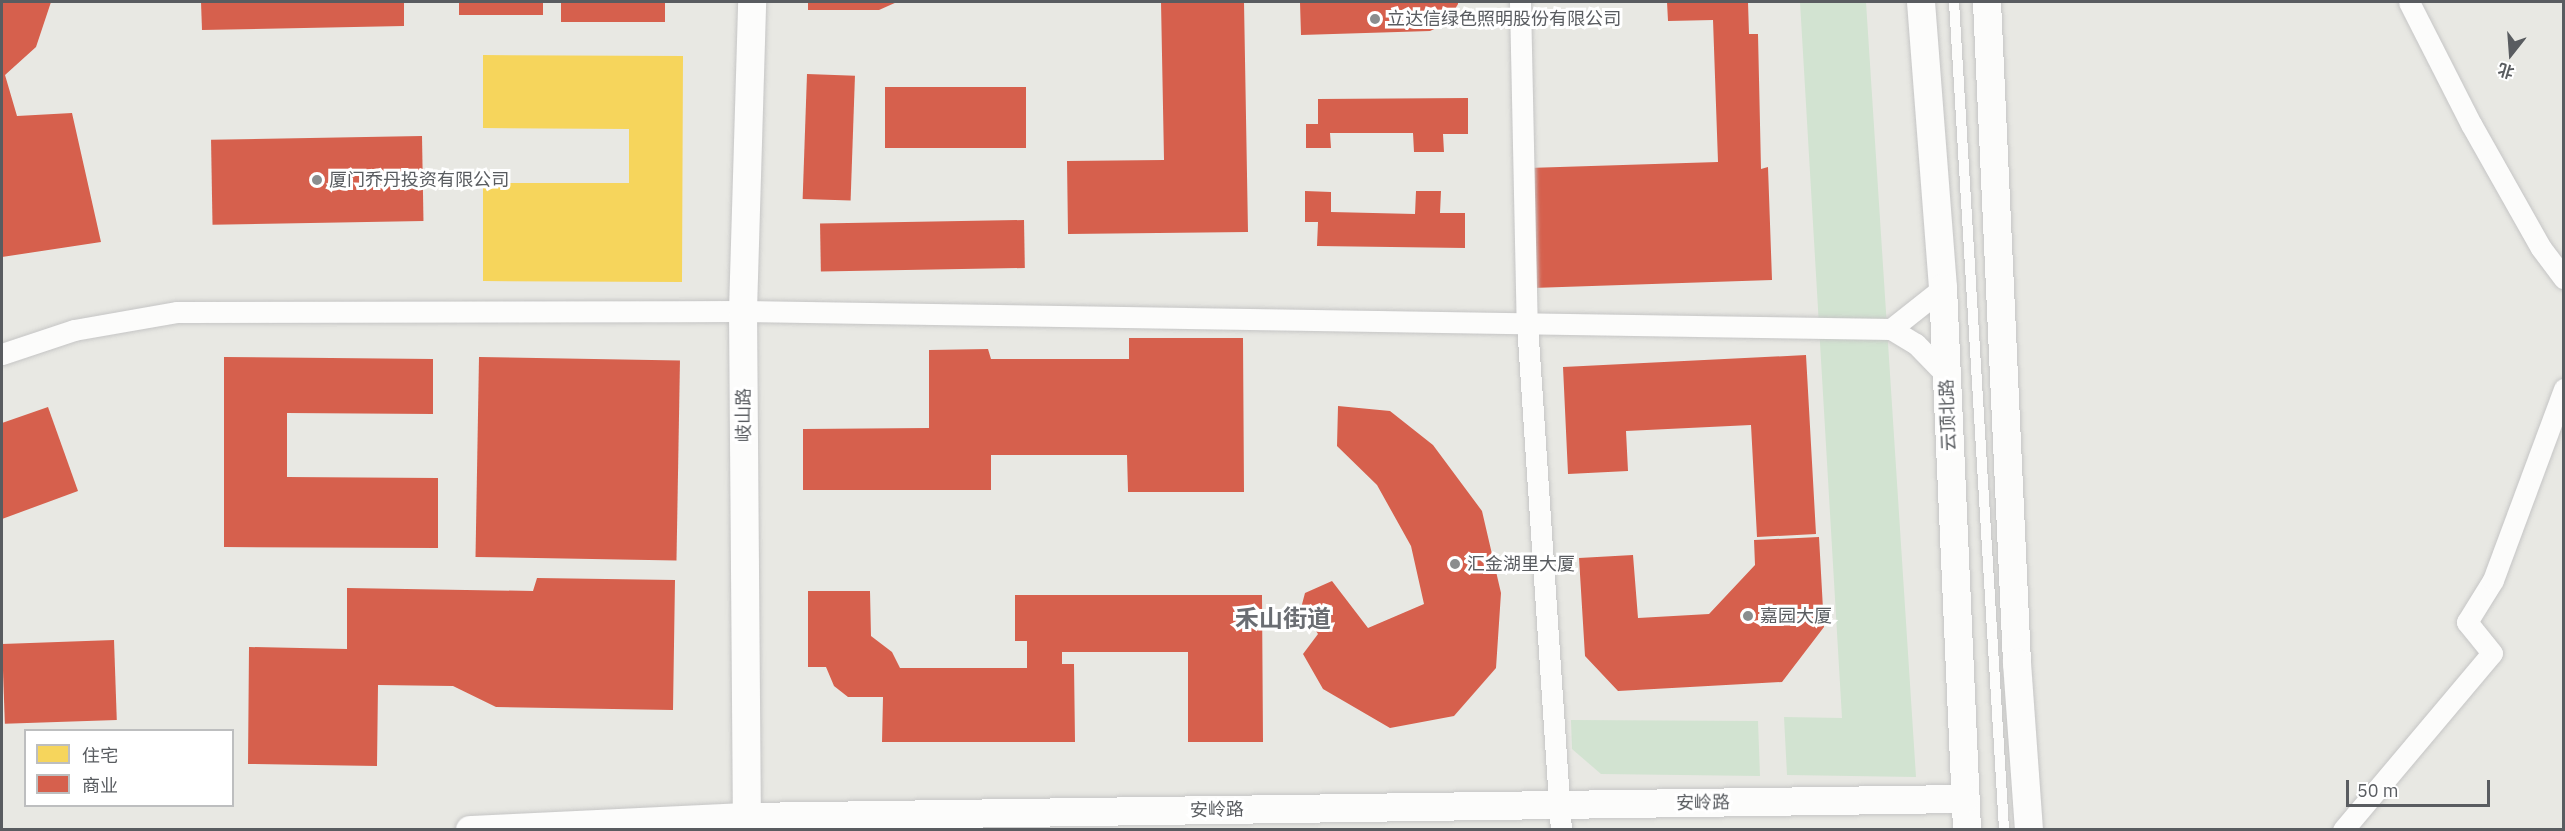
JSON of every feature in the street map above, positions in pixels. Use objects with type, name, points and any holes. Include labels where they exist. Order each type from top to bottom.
[{"type":"main road","name":"岐山路","points":[[747,823],[743,311],[752,2]]},
{"type":"main road","name":"云顶北路","points":[[1921,2],[1943,288],[1967,830]]},
{"type":"main road","points":[[1987,2],[2017,663],[2029,830]]},
{"type":"main road","name":"安岭路","points":[[470,830],[747,823],[1560,817],[1965,799]]},
{"type":"street","points":[[1520,2],[1527,324],[1560,817]]},
{"type":"street","points":[[2409,2],[2506,186],[2541,248],[2564,278]]},
{"type":"street","points":[[1891,330],[1943,288]]},
{"type":"street","points":[[2,354],[74,330],[177,312],[743,311],[1891,330],[1916,344],[1947,376]]},
{"type":"street","points":[[2343,830],[2492,653],[2467,622],[2493,580],[2564,389]]},
{"type":"lane","points":[[1954,2],[2004,830]]},
{"type":"green space","points":[[1800,2],[1866,2],[1916,777],[1787,775],[1784,717],[1842,718]]},
{"type":"green space","points":[[1571,720],[1758,721],[1760,776],[1601,774],[1572,749]]},
{"type":"building: 住宅","points":[[483,55],[683,56],[682,282],[483,281],[483,183],[629,183],[629,129],[483,128]]},
{"type":"building: 商业","points":[[2,2],[51,2],[36,47],[5,75],[17,116],[72,113],[101,242],[2,257]]},
{"type":"building: 商业","points":[[201,2],[404,2],[404,26],[202,30]]},
{"type":"building: 商业","points":[[459,2],[543,2],[543,15],[459,15]]},
{"type":"building: 商业","points":[[561,2],[665,2],[665,22],[561,22]]},
{"type":"building: 商业","points":[[808,2],[897,2],[879,10],[808,10]]},
{"type":"building: 商业","points":[[1161,2],[1244,2],[1248,232],[1068,234],[1067,161],[1164,160]]},
{"type":"building: 商业","name":"立达信绿色照明股份有限公司","points":[[1300,2],[1458,2],[1458,4],[1447,23],[1430,31],[1301,35]]},
{"type":"building: 商业","points":[[1667,2],[1748,2],[1749,34],[1758,34],[1761,169],[1768,167],[1772,280],[1532,288],[1528,168],[1718,162],[1713,20],[1668,21]]},
{"type":"building: 商业","points":[[807,74],[855,76],[851,201],[803,199]]},
{"type":"building: 商业","points":[[885,87],[1026,87],[1026,148],[885,148]]},
{"type":"building: 商业","points":[[1468,98],[1468,134],[1443,134],[1444,152],[1414,152],[1413,133],[1330,133],[1331,148],[1306,148],[1306,124],[1318,124],[1318,99]]},
{"type":"building: 商业","name":"厦门乔丹投资有限公司","points":[[422,136],[423,221],[213,225],[211,140]]},
{"type":"building: 商业","points":[[1305,191],[1331,192],[1331,212],[1415,214],[1416,191],[1441,191],[1440,213],[1465,213],[1465,248],[1317,246],[1318,222],[1305,222]]},
{"type":"building: 商业","points":[[1024,220],[1025,268],[821,272],[820,224]]},
{"type":"building: 商业","points":[[1129,338],[1243,338],[1244,492],[1128,492],[1127,455],[991,455],[991,490],[803,490],[803,429],[929,428],[929,350],[988,349],[991,359],[1129,359]]},
{"type":"building: 商业","points":[[1806,355],[1816,534],[1757,537],[1751,425],[1626,431],[1628,471],[1568,474],[1563,367]]},
{"type":"building: 商业","points":[[224,357],[433,359],[433,414],[287,413],[287,477],[438,478],[438,548],[224,547]]},
{"type":"building: 商业","points":[[479,357],[680,361],[676,560],[476,557]]},
{"type":"building: 商业","name":"汇金湖里大厦","points":[[1338,406],[1390,411],[1433,445],[1482,511],[1501,593],[1496,668],[1454,716],[1390,728],[1323,689],[1303,654],[1318,634],[1301,608],[1305,593],[1332,581],[1368,628],[1424,604],[1411,546],[1377,485],[1337,446]]},
{"type":"building: 商业","points":[[48,407],[78,491],[2,519],[2,423]]},
{"type":"building: 商业","name":"嘉园大厦","points":[[1819,537],[1824,627],[1782,682],[1618,691],[1585,656],[1579,558],[1633,555],[1638,618],[1709,614],[1755,565],[1754,540]]},
{"type":"building: 商业","points":[[537,578],[675,580],[673,710],[496,707],[453,686],[378,685],[377,766],[248,764],[249,647],[347,649],[347,588],[533,591]]},
{"type":"building: 商业","points":[[808,591],[870,591],[871,636],[892,652],[900,668],[1027,668],[1027,641],[1015,641],[1015,595],[1262,595],[1263,742],[1188,742],[1188,652],[1062,652],[1062,664],[1074,664],[1075,742],[882,742],[883,697],[848,697],[834,686],[826,667],[808,667]]},
{"type":"building: 商业","points":[[114,640],[117,720],[5,724],[2,644]]},
{"type":"place","name":"立达信绿色照明股份有限公司","points":[[1375,19]]},
{"type":"place","name":"厦门乔丹投资有限公司","points":[[317,180]]},
{"type":"place","name":"汇金湖里大厦","points":[[1455,564]]},
{"type":"place","name":"嘉园大厦","points":[[1748,616]]},
{"type":"district","name":"禾山街道","points":[[1283,619]]}]
